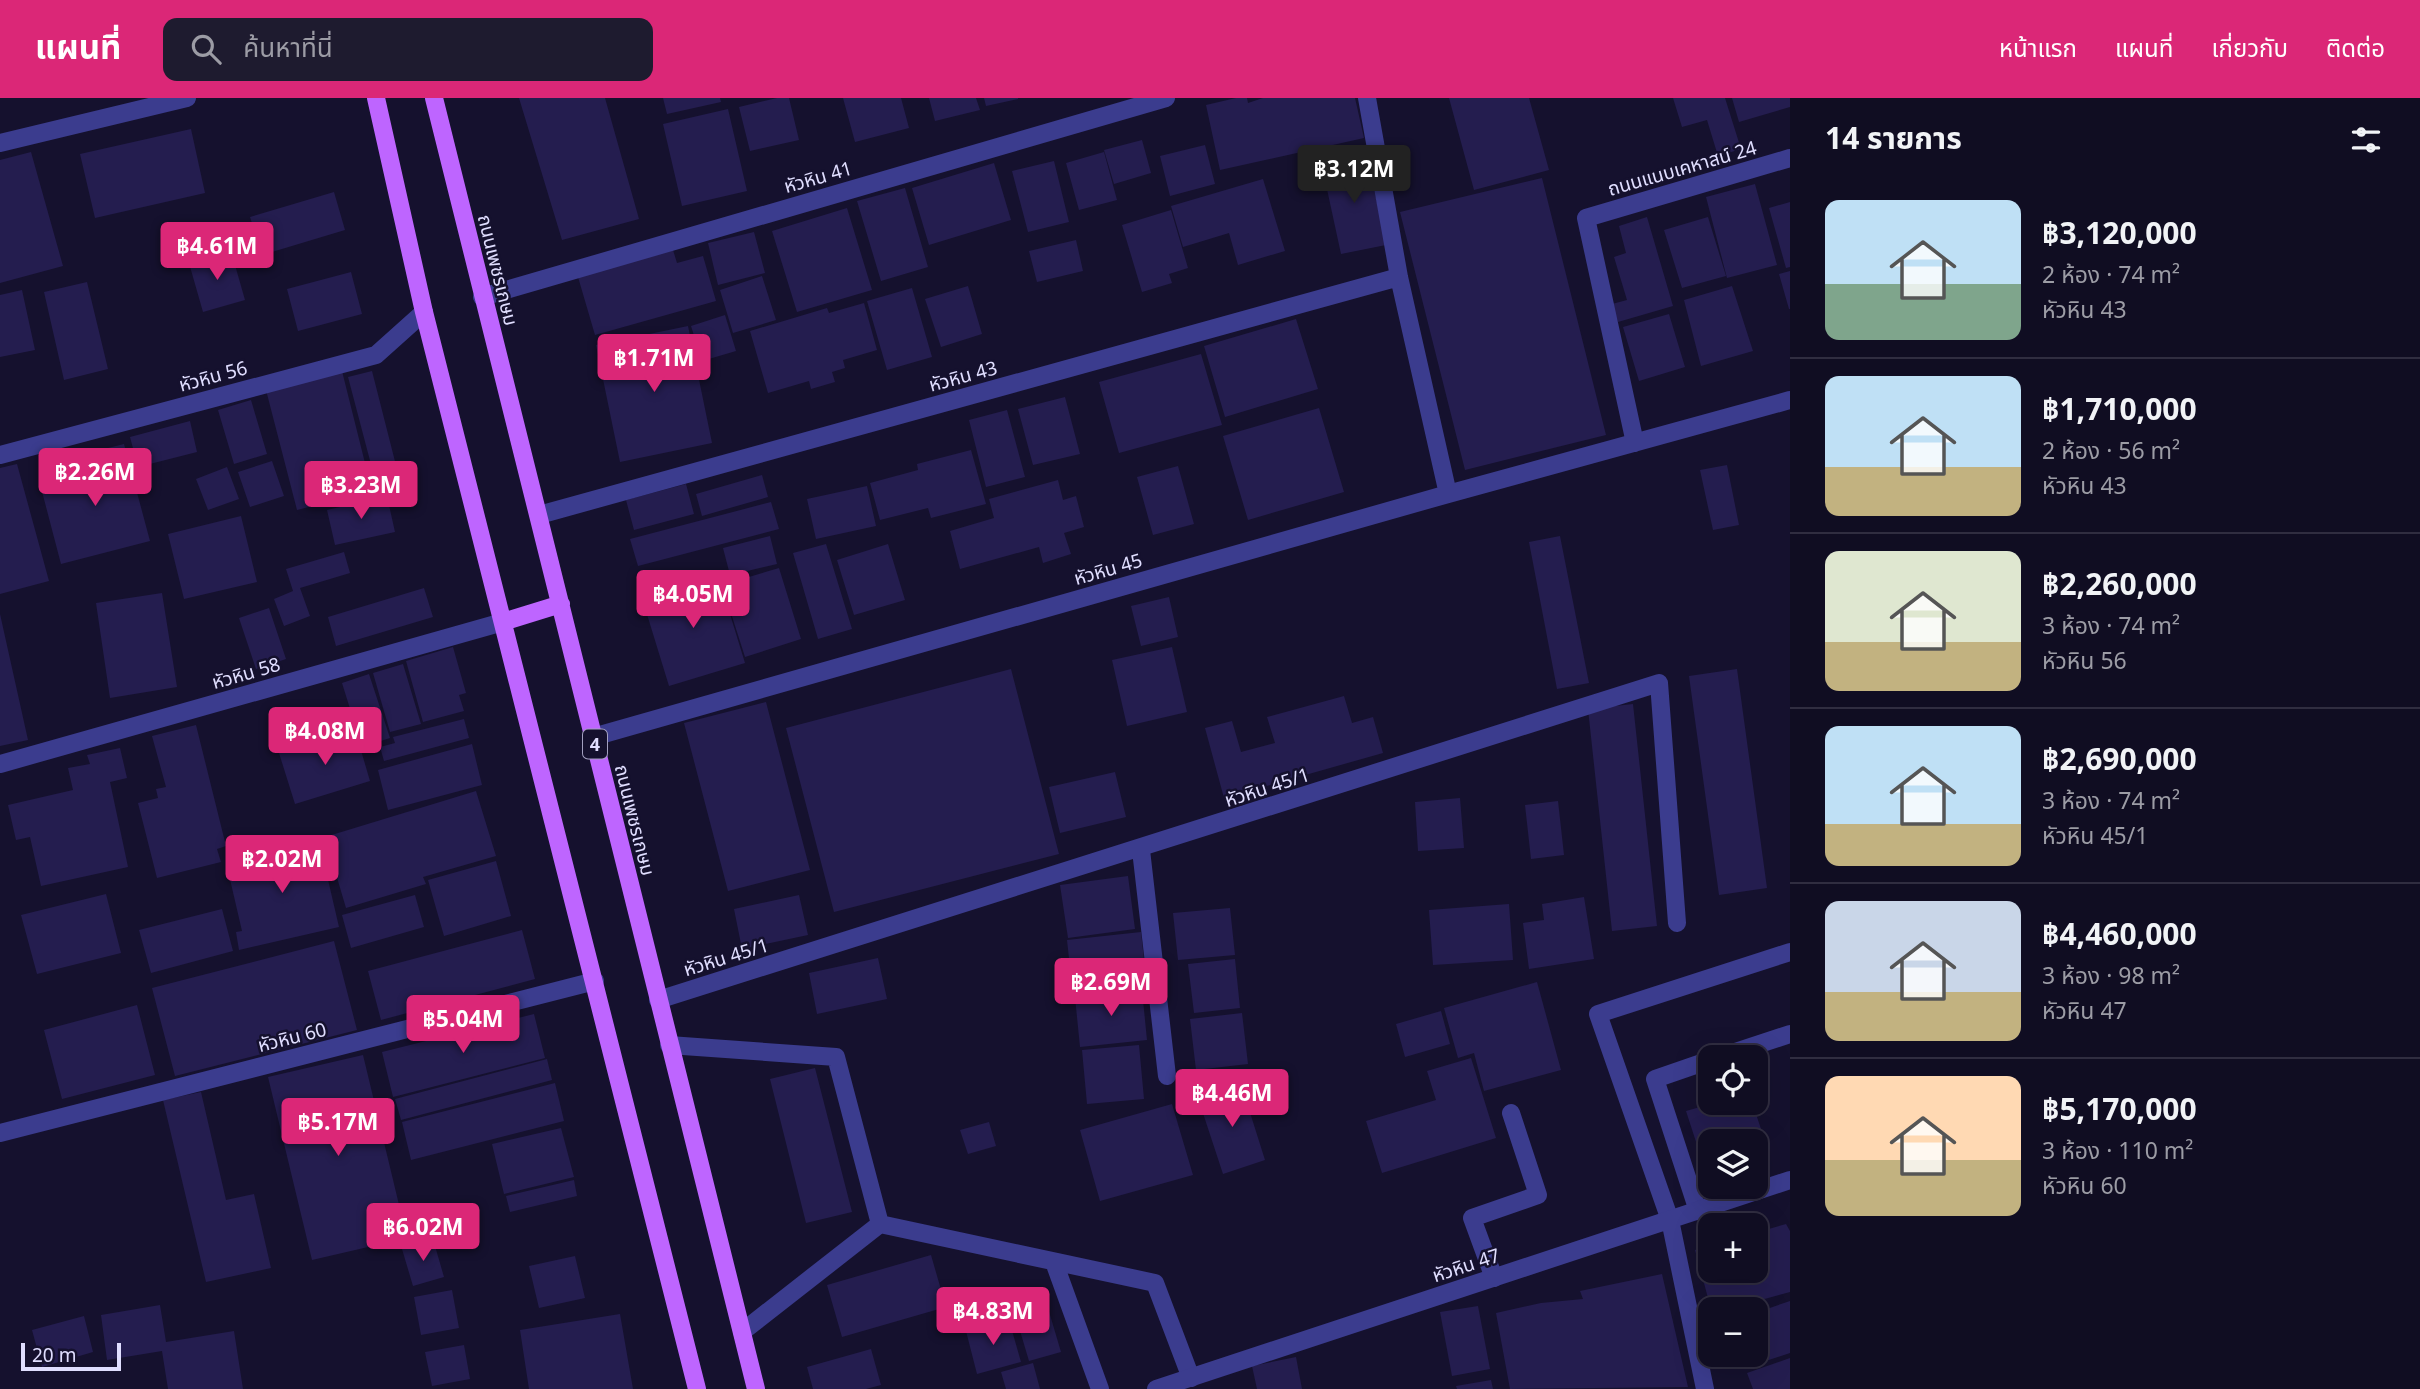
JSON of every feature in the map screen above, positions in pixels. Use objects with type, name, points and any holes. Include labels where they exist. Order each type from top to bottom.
[{"type":"main road","points":[[376,98],[424,312],[697,1389]]},
{"type":"main road","name":"ถนนเพชรเกษม","points":[[434,98],[756,1389]]},
{"type":"main road","points":[[503,622],[561,604]]},
{"type":"street","points":[[0,144],[187,98]]},
{"type":"street","name":"หัวหิน 41","points":[[482,297],[1166,98]]},
{"type":"street","points":[[1367,98],[1399,277],[1448,494]]},
{"type":"street","name":"ถนนแนบเคหาสน์ 24","points":[[1634,443],[1586,218],[1790,159]]},
{"type":"street","name":"หัวหิน 43","points":[[539,515],[1399,277]]},
{"type":"street","name":"หัวหิน 56","points":[[0,455],[376,355],[424,312]]},
{"type":"street","name":"หัวหิน 45","points":[[593,737],[1448,494],[1790,400]]},
{"type":"street","name":"หัวหิน 58","points":[[0,764],[503,622]]},
{"type":"street","name":"หัวหิน 45/1","points":[[658,1000],[1141,850],[1659,683],[1677,923]]},
{"type":"street","points":[[1141,850],[1167,1076]]},
{"type":"street","points":[[1705,1389],[1670,1220],[1598,1014],[1790,952]]},
{"type":"street","name":"หัวหิน 60","points":[[0,1133],[595,981]]},
{"type":"street","points":[[1757,1045],[1790,1034]]},
{"type":"street","points":[[669,1045],[836,1056],[880,1224]]},
{"type":"street","points":[[1625,1089],[1698,1064]]},
{"type":"street","points":[[1655,1079],[1698,1211]]},
{"type":"street","points":[[1494,1278],[1472,1218],[1538,1195],[1511,1113]]},
{"type":"street","name":"หัวหิน 47","points":[[1156,1389],[1790,1180]]},
{"type":"street","points":[[880,1224],[1155,1283],[1191,1378]]},
{"type":"street","points":[[742,1332],[880,1224]]},
{"type":"street","points":[[1054,1262],[1100,1389]]},
{"type":"building","points":[[519,98],[605,98],[639,219],[562,240]]},
{"type":"building","points":[[663,98],[720,98],[721,102],[667,114]]},
{"type":"building","points":[[777,98],[789,98],[799,140],[750,151],[739,107]]},
{"type":"building","points":[[843,98],[901,98],[909,128],[855,142]]},
{"type":"building","points":[[929,98],[976,98],[980,110],[935,121]]},
{"type":"building","points":[[984,98],[1018,98],[1018,99],[986,106]]},
{"type":"building","points":[[1247,98],[1248,103],[1263,98],[1355,98],[1364,138],[1220,170],[1206,105]]},
{"type":"building","points":[[1449,98],[1529,98],[1549,170],[1474,190]]},
{"type":"building","points":[[1673,98],[1725,98],[1741,149],[1718,156],[1707,120],[1682,127]]},
{"type":"building","points":[[1732,98],[1790,98],[1790,107],[1739,122]]},
{"type":"building","points":[[728,109],[747,191],[682,206],[663,124]]},
{"type":"building","points":[[191,129],[205,193],[95,218],[80,154]]},
{"type":"building","points":[[1142,140],[1151,173],[1114,184],[1104,150]]},
{"type":"building","points":[[1205,145],[1215,184],[1170,196],[1160,156]]},
{"type":"building","points":[[31,152],[63,266],[0,283],[0,160]]},
{"type":"building","points":[[1104,152],[1117,200],[1079,210],[1066,163]]},
{"type":"building","points":[[1367,156],[1386,245],[1341,254],[1322,166]]},
{"type":"building","points":[[1054,161],[1069,222],[1028,232],[1012,171]]},
{"type":"building","points":[[994,163],[1011,220],[929,245],[912,188]]},
{"type":"building","points":[[1542,178],[1606,435],[1465,470],[1400,212]]},
{"type":"building","points":[[1263,179],[1285,251],[1238,265],[1229,233],[1183,247],[1171,206]]},
{"type":"building","points":[[1755,184],[1777,265],[1727,278],[1706,197]]},
{"type":"building","points":[[905,188],[928,267],[881,281],[857,201]]},
{"type":"building","points":[[334,192],[345,230],[262,255],[250,217]]},
{"type":"building","points":[[1790,202],[1790,267],[1786,268],[1769,208]]},
{"type":"building","points":[[847,208],[872,290],[797,312],[772,231]]},
{"type":"building","points":[[1171,210],[1188,268],[1169,274],[1172,283],[1142,292],[1122,225]]},
{"type":"building","points":[[1647,217],[1673,306],[1618,322],[1612,304],[1627,300],[1614,257],[1626,253],[1619,226]]},
{"type":"building","points":[[1708,217],[1726,276],[1682,288],[1664,230]]},
{"type":"building","points":[[754,232],[765,273],[718,285],[708,243]]},
{"type":"building","points":[[1076,240],[1083,271],[1037,282],[1029,251]]},
{"type":"building","points":[[673,250],[677,263],[703,256],[716,301],[595,335],[578,277]]},
{"type":"building","points":[[231,251],[245,300],[203,312],[189,263]]},
{"type":"building","points":[[1790,271],[1790,309],[1789,309],[1779,274]]},
{"type":"building","points":[[351,272],[362,314],[298,331],[287,289]]},
{"type":"building","points":[[762,276],[776,320],[733,333],[720,290]]},
{"type":"building","points":[[87,282],[108,369],[64,380],[44,292]]},
{"type":"building","points":[[968,286],[982,334],[941,347],[925,299]]},
{"type":"building","points":[[1732,286],[1753,351],[1701,366],[1684,300]]},
{"type":"building","points":[[912,288],[932,357],[887,370],[867,301]]},
{"type":"building","points":[[22,290],[35,350],[0,357],[0,295]]},
{"type":"building","points":[[864,303],[877,350],[843,360],[845,368],[832,372],[835,382],[811,389],[809,381],[768,393],[750,331],[827,308],[829,313]]},
{"type":"building","points":[[1669,314],[1685,367],[1639,381],[1623,327]]},
{"type":"building","points":[[725,315],[736,351],[702,361],[691,326]]},
{"type":"building","points":[[1296,319],[1318,389],[1225,417],[1204,346]]},
{"type":"building","points":[[688,326],[712,443],[620,462],[596,345]]},
{"type":"building","points":[[1201,354],[1222,425],[1119,453],[1099,382]]},
{"type":"building","points":[[342,371],[372,491],[297,510],[266,390]]},
{"type":"building","points":[[372,371],[401,485],[378,491],[348,377]]},
{"type":"building","points":[[1065,397],[1080,454],[1033,465],[1018,409]]},
{"type":"building","points":[[251,400],[267,454],[234,464],[218,410]]},
{"type":"building","points":[[1319,408],[1344,492],[1248,520],[1223,436]]},
{"type":"building","points":[[1007,410],[1025,477],[986,487],[969,420]]},
{"type":"building","points":[[190,421],[197,452],[138,467],[130,437]]},
{"type":"building","points":[[124,444],[150,541],[61,564],[39,480],[100,464],[96,451]]},
{"type":"building","points":[[971,450],[986,504],[931,518],[928,508],[880,520],[870,483],[918,470],[917,464]]},
{"type":"building","points":[[272,461],[284,496],[250,507],[238,472]]},
{"type":"building","points":[[17,464],[49,581],[0,594],[0,468]]},
{"type":"building","points":[[1727,465],[1739,525],[1713,530],[1700,470]]},
{"type":"building","points":[[1178,466],[1194,524],[1153,535],[1137,477]]},
{"type":"building","points":[[227,467],[239,499],[208,510],[196,479]]},
{"type":"building","points":[[762,475],[768,497],[702,516],[696,494]]},
{"type":"building","points":[[1058,480],[1063,500],[1076,496],[1084,527],[1064,533],[1071,554],[1043,563],[1039,547],[960,569],[950,531],[994,518],[989,499]]},
{"type":"building","points":[[686,484],[694,514],[634,530],[626,500]]},
{"type":"building","points":[[867,486],[876,526],[816,539],[807,499]]},
{"type":"building","points":[[387,496],[395,532],[335,545],[327,510]]},
{"type":"building","points":[[771,502],[779,529],[638,566],[630,539]]},
{"type":"building","points":[[241,516],[257,582],[184,599],[168,534]]},
{"type":"building","points":[[770,536],[777,564],[730,575],[723,548]]},
{"type":"building","points":[[1560,536],[1589,683],[1557,689],[1529,542]]},
{"type":"building","points":[[826,544],[852,629],[818,639],[793,553]]},
{"type":"building","points":[[888,544],[905,600],[854,615],[837,560]]},
{"type":"building","points":[[344,552],[350,573],[300,588],[310,616],[284,626],[274,599],[293,591],[286,569]]},
{"type":"building","points":[[779,568],[801,639],[745,657],[722,585]]},
{"type":"building","points":[[718,575],[745,663],[669,686],[642,598]]},
{"type":"building","points":[[424,588],[433,617],[336,646],[328,617]]},
{"type":"building","points":[[162,593],[177,687],[110,698],[96,603]]},
{"type":"building","points":[[1169,597],[1178,637],[1141,646],[1131,606]]},
{"type":"building","points":[[269,608],[286,659],[256,669],[239,618]]},
{"type":"building","points":[[0,614],[28,740],[0,746]]},
{"type":"building","points":[[453,647],[466,693],[459,695],[464,711],[423,722],[406,661]]},
{"type":"building","points":[[1172,647],[1187,712],[1127,726],[1112,660]]},
{"type":"building","points":[[403,664],[421,724],[390,732],[373,673]]},
{"type":"building","points":[[1011,669],[1059,854],[834,912],[786,728]]},
{"type":"building","points":[[1737,669],[1767,888],[1719,895],[1689,676]]},
{"type":"building","points":[[369,674],[390,738],[362,747],[342,683]]},
{"type":"building","points":[[1344,696],[1352,723],[1373,717],[1383,753],[1224,798],[1205,728],[1232,721],[1241,752],[1275,743],[1267,717]]},
{"type":"building","points":[[766,702],[810,870],[728,891],[684,723]]},
{"type":"building","points":[[1633,704],[1657,926],[1612,931],[1588,709]]},
{"type":"building","points":[[464,719],[469,738],[384,761],[380,747],[395,743],[393,737]]},
{"type":"building","points":[[196,725],[226,846],[217,849],[221,862],[157,878],[138,803],[158,798],[156,789],[166,787],[152,736]]},
{"type":"building","points":[[355,730],[370,781],[295,804],[279,753]]},
{"type":"building","points":[[472,744],[482,785],[388,810],[378,770]]},
{"type":"building","points":[[120,748],[127,778],[110,782],[128,867],[41,886],[30,837],[16,840],[8,805],[73,790],[68,768],[90,764],[87,755]]},
{"type":"building","points":[[1115,772],[1126,817],[1060,833],[1049,787]]},
{"type":"building","points":[[476,791],[496,856],[423,877],[426,884],[346,908],[325,837]]},
{"type":"building","points":[[1460,798],[1464,848],[1418,851],[1415,802]]},
{"type":"building","points":[[1558,801],[1564,855],[1531,859],[1525,805]]},
{"type":"building","points":[[319,841],[339,927],[239,950],[236,932],[242,931],[226,862]]},
{"type":"building","points":[[496,861],[511,916],[444,936],[428,880]]},
{"type":"building","points":[[1128,876],[1135,929],[1068,938],[1060,885]]},
{"type":"building","points":[[106,894],[121,953],[37,974],[21,915]]},
{"type":"building","points":[[415,895],[424,927],[351,948],[342,915]]},
{"type":"building","points":[[799,895],[808,935],[742,949],[734,909]]},
{"type":"building","points":[[1584,897],[1594,959],[1529,969],[1523,923],[1544,920],[1542,904]]},
{"type":"building","points":[[1509,904],[1513,960],[1433,965],[1429,910]]},
{"type":"building","points":[[1230,908],[1235,955],[1178,960],[1173,913]]},
{"type":"building","points":[[222,909],[233,951],[151,973],[139,930]]},
{"type":"building","points":[[522,930],[535,979],[381,1020],[368,971]]},
{"type":"building","points":[[1141,932],[1147,988],[1073,995],[1067,940]]},
{"type":"building","points":[[334,941],[357,1030],[175,1076],[152,988]]},
{"type":"building","points":[[878,958],[887,999],[817,1014],[809,973]]},
{"type":"building","points":[[1235,959],[1240,1008],[1194,1013],[1188,964]]},
{"type":"building","points":[[1537,982],[1561,1070],[1484,1091],[1474,1053],[1458,1058],[1444,1008]]},
{"type":"building","points":[[1142,990],[1147,1040],[1080,1047],[1075,997]]},
{"type":"building","points":[[137,1005],[155,1075],[62,1099],[44,1030]]},
{"type":"building","points":[[1441,1011],[1450,1044],[1405,1057],[1396,1024]]},
{"type":"building","points":[[1242,1013],[1248,1064],[1196,1070],[1190,1019]]},
{"type":"building","points":[[534,1014],[545,1058],[393,1097],[382,1052]]},
{"type":"building","points":[[1139,1045],[1144,1099],[1087,1104],[1082,1050]]},
{"type":"building","points":[[363,1055],[407,1238],[312,1260],[268,1077]]},
{"type":"building","points":[[1471,1058],[1496,1138],[1382,1173],[1366,1121],[1436,1100],[1427,1071]]},
{"type":"building","points":[[547,1059],[552,1080],[401,1120],[395,1099]]},
{"type":"building","points":[[815,1068],[852,1212],[806,1223],[770,1079]]},
{"type":"building","points":[[555,1083],[564,1121],[411,1160],[402,1122]]},
{"type":"building","points":[[1241,1084],[1265,1160],[1223,1174],[1198,1098]]},
{"type":"building","points":[[201,1092],[226,1200],[254,1194],[271,1268],[206,1282],[163,1100]]},
{"type":"building","points":[[1172,1104],[1193,1175],[1100,1201],[1080,1130]]},
{"type":"building","points":[[1698,1108],[1698,1115],[1756,1115],[1761,1129],[1698,1129],[1698,1148],[1686,1111]]},
{"type":"building","points":[[989,1122],[996,1146],[968,1154],[960,1130]]},
{"type":"building","points":[[561,1128],[574,1177],[504,1194],[492,1144]]},
{"type":"building","points":[[574,1180],[577,1196],[510,1212],[506,1196]]},
{"type":"building","points":[[1786,1224],[1790,1231],[1790,1292],[1768,1298],[1708,1297],[1704,1283],[1768,1283],[1768,1229]]},
{"type":"building","points":[[433,1239],[444,1277],[413,1286],[402,1249]]},
{"type":"building","points":[[931,1255],[946,1307],[842,1337],[827,1285]]},
{"type":"building","points":[[575,1256],[585,1298],[539,1308],[529,1266]]},
{"type":"building","points":[[1662,1274],[1688,1387],[1510,1389],[1496,1313],[1541,1303],[1583,1299],[1580,1291]]},
{"type":"building","points":[[452,1290],[459,1328],[421,1335],[414,1297]]},
{"type":"building","points":[[1045,1298],[1061,1352],[1029,1361],[1013,1307]]},
{"type":"building","points":[[1790,1301],[1790,1353],[1768,1360],[1768,1309]]},
{"type":"building","points":[[160,1305],[166,1342],[234,1331],[243,1389],[168,1389],[162,1351],[107,1360],[101,1315]]},
{"type":"building","points":[[1478,1306],[1490,1369],[1452,1376],[1440,1312]]},
{"type":"building","points":[[620,1314],[633,1389],[529,1389],[520,1330]]},
{"type":"building","points":[[84,1316],[93,1352],[42,1367],[32,1330]]},
{"type":"building","points":[[1009,1320],[1021,1362],[977,1374],[966,1331]]},
{"type":"building","points":[[464,1345],[470,1379],[432,1386],[425,1352]]},
{"type":"building","points":[[871,1349],[881,1385],[866,1389],[813,1389],[807,1367]]},
{"type":"building","points":[[1296,1357],[1302,1389],[1257,1389],[1252,1366]]},
{"type":"building","points":[[1790,1358],[1790,1389],[1753,1389],[1747,1373]]},
{"type":"building","points":[[1033,1363],[1040,1389],[1006,1389],[1001,1372]]},
{"type":"building","points":[[1491,1380],[1493,1389],[1457,1389],[1456,1386]]}]
